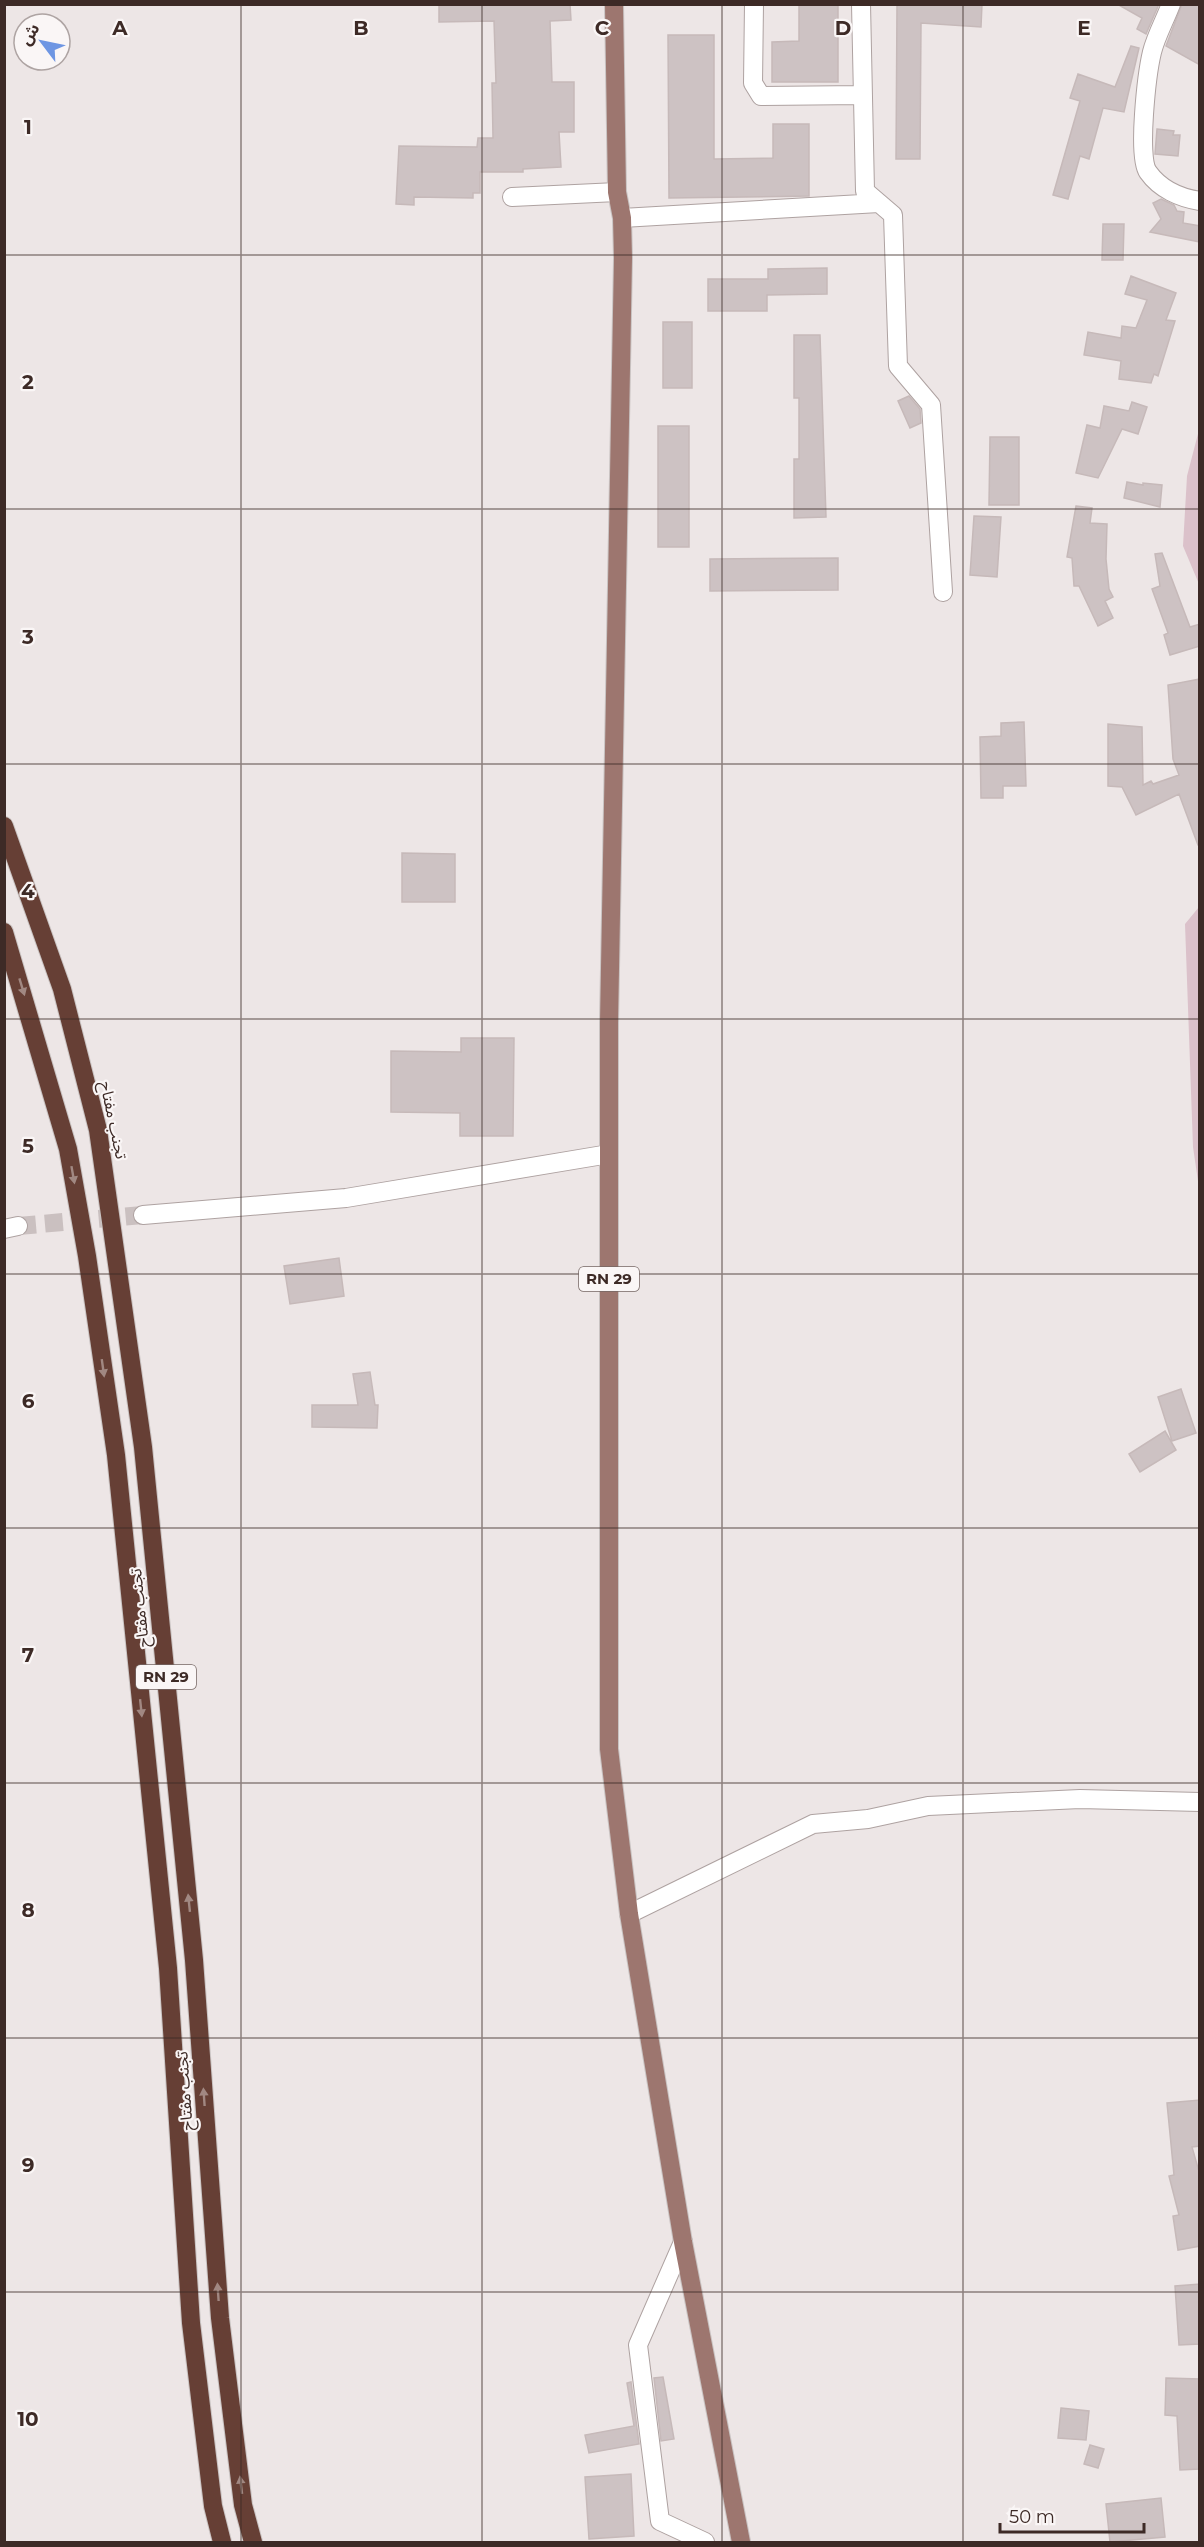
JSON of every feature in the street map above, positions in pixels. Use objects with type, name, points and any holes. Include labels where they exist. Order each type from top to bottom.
[{"type":"highway","name":"تجنب مفتاح","points":[[4,826],[62,989],[98,1130],[142,1447],[194,1960],[220,2318],[243,2505],[254,2542]]},
{"type":"highway","name":"تجنب مفتاح","points":[[4,932],[68,1149],[87,1256],[116,1455],[168,1968],[191,2323],[213,2506],[222,2542]]},
{"type":"main road","name":"RN 29","points":[[614,4],[617,192],[622,218],[623,270],[609,1011],[609,1749],[629,1914],[683,2242],[741,2542]]},
{"type":"street","points":[[754,4],[753,82],[761,96],[863,95]]},
{"type":"street","points":[[861,4],[865,190],[893,215],[898,366],[932,405],[943,592]]},
{"type":"street","points":[[1171,4],[1152,52],[1142,141],[1143,158],[1147,172],[1168,191],[1200,201]]},
{"type":"street","points":[[512,197],[617,192]]},
{"type":"street","points":[[622,218],[879,203]]},
{"type":"street","points":[[142,1215],[346,1198],[609,1154]]},
{"type":"street","points":[[629,1914],[813,1824],[868,1819],[928,1806],[1080,1799],[1200,1802]]},
{"type":"street","points":[[683,2242],[638,2345],[660,2521],[705,2542]]},
{"type":"shaded area","points":[[1199,430],[1199,584],[1183,546],[1187,476]]},
{"type":"shaded area","points":[[1199,907],[1199,1188],[1193,1147],[1185,924]]},
{"type":"building","points":[[439,4],[570,4],[571,20],[550,21],[552,82],[574,82],[574,132],[559,132],[561,167],[523,169],[523,172],[480,172],[480,193],[473,193],[473,198],[414,197],[414,205],[396,204],[399,146],[477,147],[478,138],[493,138],[492,83],[496,83],[494,21],[439,22]]},
{"type":"building","points":[[799,4],[838,4],[838,82],[772,82],[772,42],[799,41]]},
{"type":"building","points":[[982,4],[981,27],[921,23],[920,159],[896,159],[897,5]]},
{"type":"building","points":[[1117,4],[1159,4],[1146,34],[1137,29],[1142,18]]},
{"type":"building","points":[[1182,4],[1200,4],[1200,65],[1166,46]]},
{"type":"building","points":[[668,35],[714,35],[714,159],[773,158],[773,124],[809,124],[809,196],[669,198]]},
{"type":"building","points":[[1131,46],[1139,48],[1124,112],[1103,108],[1089,159],[1080,156],[1068,199],[1053,195],[1080,101],[1070,98],[1078,74],[1115,87]]},
{"type":"building","points":[[1157,129],[1174,131],[1173,135],[1180,135],[1178,156],[1155,154]]},
{"type":"building","points":[[1161,199],[1174,205],[1177,211],[1184,212],[1183,223],[1200,226],[1200,242],[1150,232],[1161,219],[1153,203]]},
{"type":"building","points":[[1103,224],[1124,224],[1123,260],[1102,260]]},
{"type":"building","points":[[827,268],[827,294],[767,295],[767,311],[708,311],[708,279],[768,279],[768,269]]},
{"type":"building","points":[[1131,276],[1176,293],[1166,320],[1175,321],[1158,376],[1154,374],[1151,383],[1119,379],[1121,361],[1084,355],[1088,332],[1121,338],[1122,326],[1136,328],[1147,300],[1125,294]]},
{"type":"building","points":[[663,322],[692,322],[692,388],[663,388]]},
{"type":"building","points":[[794,335],[820,335],[826,517],[794,518],[794,459],[799,459],[799,398],[794,398]]},
{"type":"building","points":[[909,396],[920,409],[921,423],[910,428],[898,401]]},
{"type":"building","points":[[1132,402],[1147,407],[1138,434],[1122,429],[1098,478],[1076,473],[1087,425],[1100,428],[1104,406],[1129,411]]},
{"type":"building","points":[[658,426],[689,426],[689,547],[658,547]]},
{"type":"building","points":[[990,437],[1019,437],[1019,505],[989,505]]},
{"type":"building","points":[[1127,482],[1162,485],[1160,507],[1124,498]]},
{"type":"building","points":[[1076,506],[1092,508],[1090,523],[1107,524],[1106,559],[1109,589],[1113,597],[1105,601],[1113,618],[1098,626],[1079,586],[1074,586],[1072,558],[1067,557]]},
{"type":"building","points":[[974,516],[1001,517],[997,577],[970,575]]},
{"type":"building","points":[[1162,553],[1190,627],[1200,624],[1200,646],[1170,655],[1164,635],[1168,633],[1152,589],[1160,586],[1155,554]]},
{"type":"building","points":[[838,558],[838,590],[710,591],[710,559]]},
{"type":"building","points":[[1200,679],[1200,845],[1198,845],[1179,794],[1136,815],[1122,787],[1108,786],[1108,724],[1142,727],[1143,785],[1179,775],[1173,759],[1168,685]]},
{"type":"building","points":[[1024,722],[1026,786],[1003,786],[1003,798],[981,798],[980,737],[1001,736],[1001,723]]},
{"type":"building","points":[[402,853],[455,854],[455,902],[402,902]]},
{"type":"building","points":[[461,1038],[514,1038],[513,1136],[460,1136],[460,1113],[391,1112],[391,1051],[461,1052]]},
{"type":"building","points":[[339,1258],[344,1296],[290,1304],[284,1266]]},
{"type":"building","points":[[370,1372],[375,1405],[378,1405],[377,1428],[312,1427],[312,1405],[358,1405],[353,1374]]},
{"type":"building","points":[[1181,1389],[1196,1433],[1172,1441],[1158,1397]]},
{"type":"building","points":[[1165,1431],[1176,1450],[1140,1472],[1129,1454]]},
{"type":"building","points":[[1200,2100],[1200,2146],[1192,2147],[1200,2175],[1200,2246],[1178,2250],[1173,2216],[1179,2215],[1169,2176],[1174,2175],[1167,2103]]},
{"type":"building","points":[[1200,2284],[1200,2344],[1179,2345],[1175,2286]]},
{"type":"building","points":[[663,2377],[674,2439],[661,2441],[654,2378]]},
{"type":"building","points":[[1166,2378],[1200,2379],[1200,2469],[1180,2470],[1177,2416],[1165,2415]]},
{"type":"building","points":[[631,2382],[639,2444],[589,2453],[585,2435],[634,2426],[627,2383]]},
{"type":"building","points":[[1061,2408],[1089,2411],[1086,2440],[1058,2438]]},
{"type":"building","points":[[1090,2445],[1104,2449],[1098,2468],[1084,2464]]},
{"type":"building","points":[[631,2474],[634,2536],[589,2539],[585,2477]]},
{"type":"building","points":[[1161,2498],[1165,2537],[1110,2542],[1106,2504]]},
{"type":"tunnel","points":[[18,1226],[143,1215]]}]
